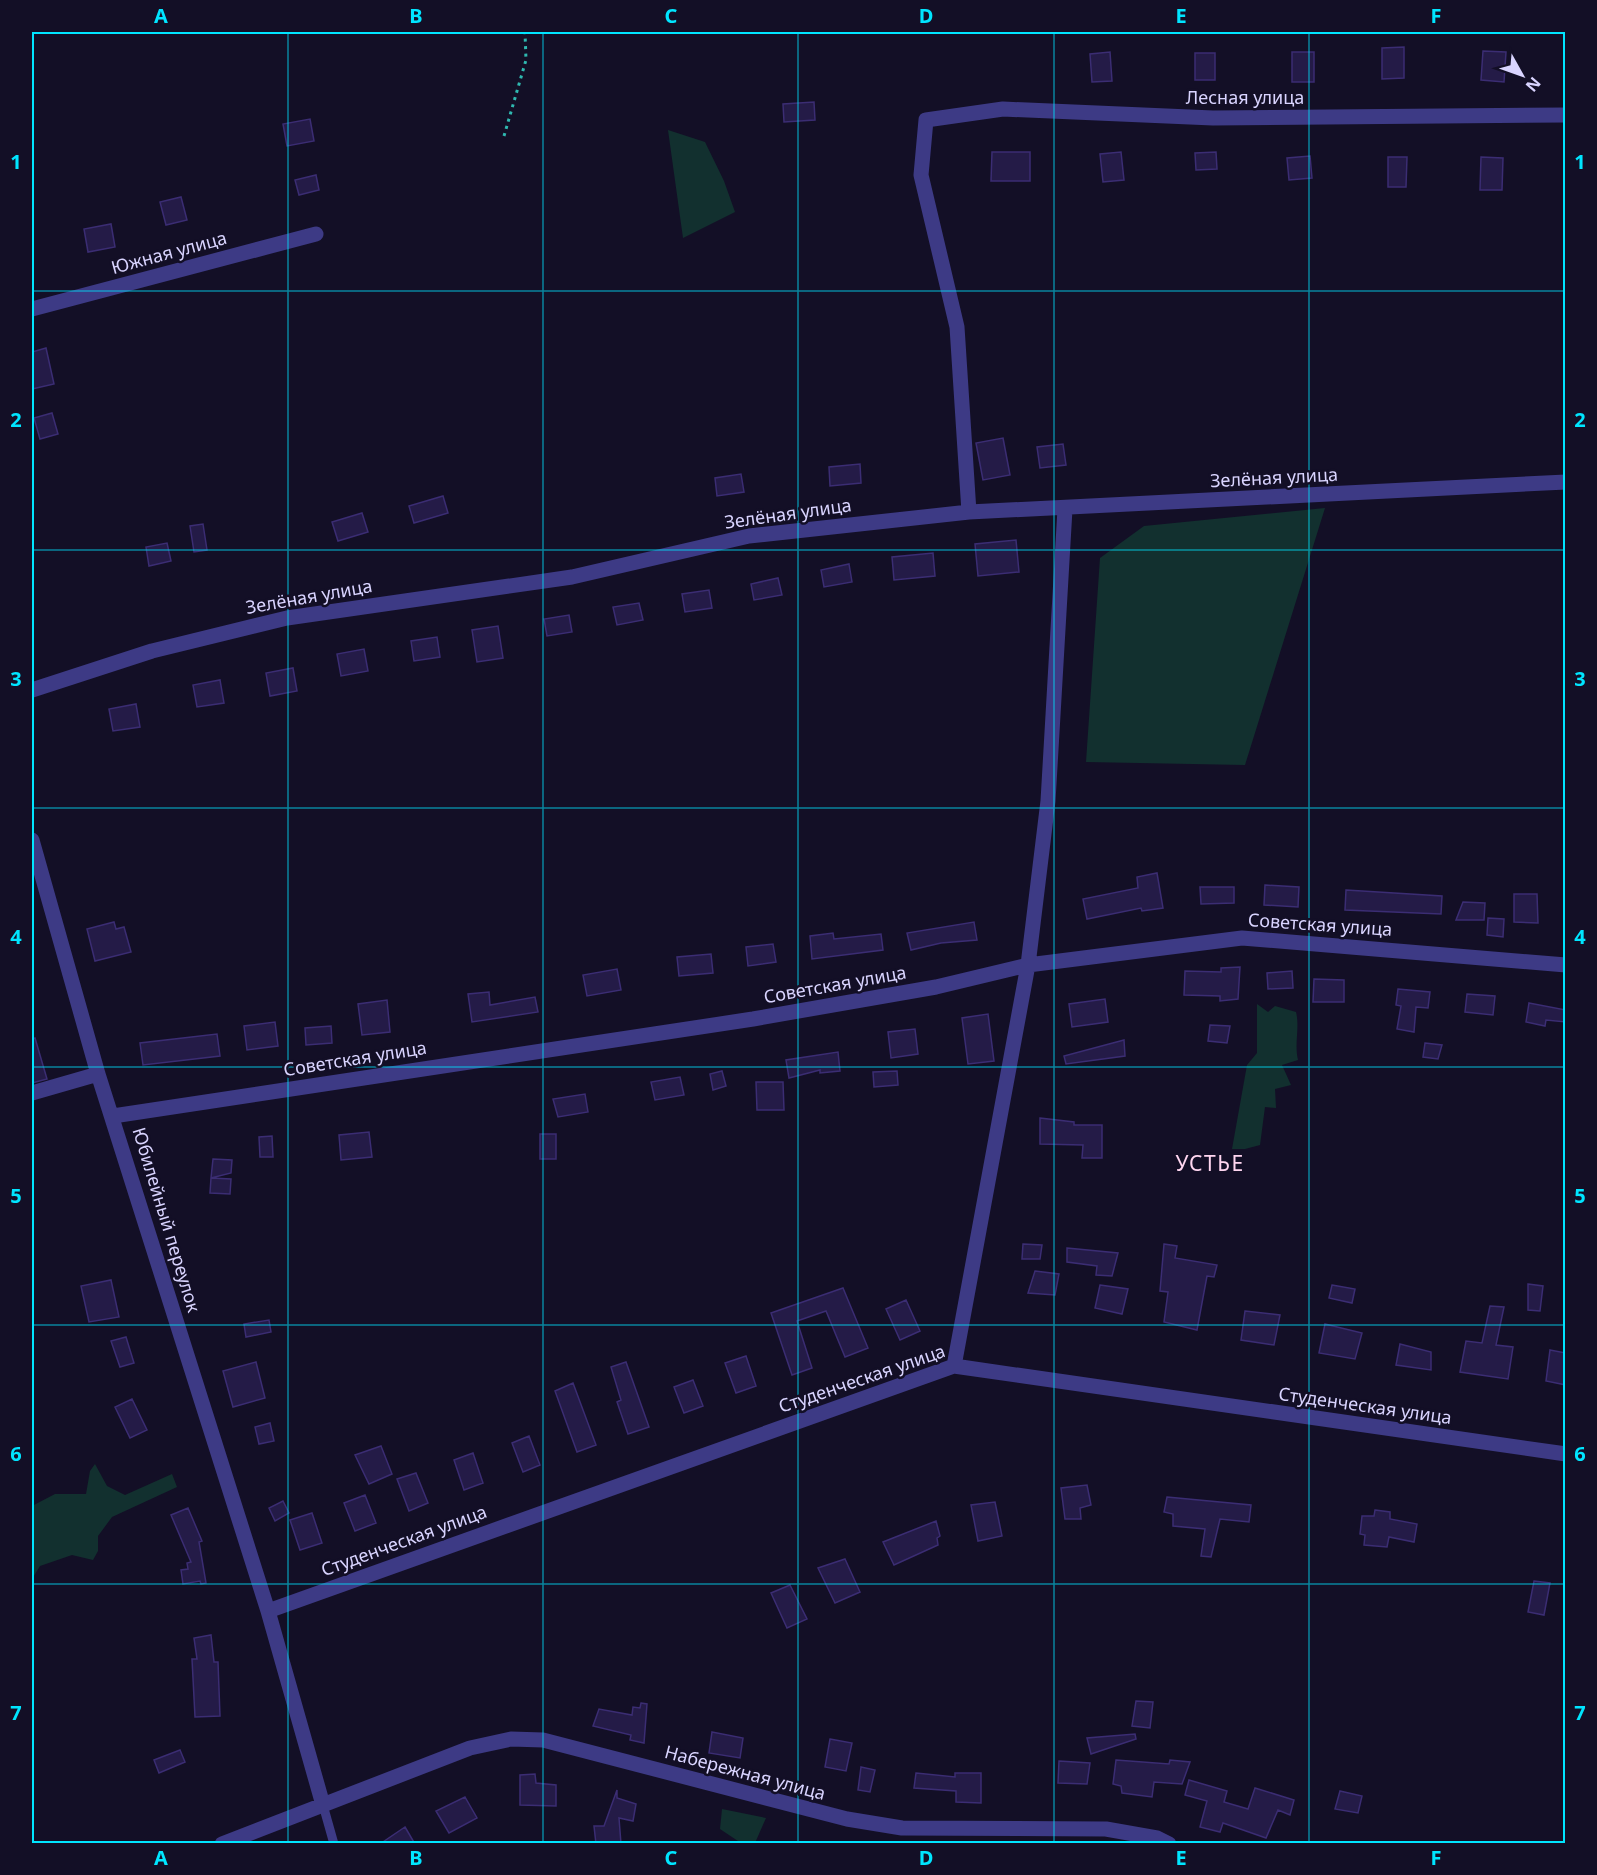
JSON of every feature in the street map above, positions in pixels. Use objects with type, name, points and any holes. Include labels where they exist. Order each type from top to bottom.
[{"type":"street","name":"Лесная улица","points":[[969,512],[957,327],[921,176],[926,120],[1003,109],[1213,118],[1566,115]]},
{"type":"street","name":"Южная улица","points":[[32,309],[316,234]]},
{"type":"street","name":"Зелёная улица","points":[[32,690],[152,651],[286,618],[572,577],[749,536],[969,512],[1566,482]]},
{"type":"street","points":[[954,1366],[1028,965],[1048,801],[1065,508]]},
{"type":"street","name":"Юбилейный переулок","points":[[32,840],[98,1074],[268,1611],[323,1805]]},
{"type":"street","name":"Советская улица","points":[[113,1116],[753,1019],[936,987],[1028,965],[1242,938],[1566,965]]},
{"type":"street","points":[[32,1093],[98,1074]]},
{"type":"street","name":"Студенческая улица","points":[[268,1611],[954,1366],[1566,1454]]},
{"type":"street","name":"Набережная улица","points":[[222,1844],[470,1748],[511,1739],[543,1740],[847,1819],[891,1827],[1106,1829],[1157,1838],[1169,1844]]},
{"type":"lane","points":[[323,1805],[334,1844]]},
{"type":"path","points":[[504,136],[526,60],[525,32]]},
{"type":"green space","points":[[668,130],[705,142],[724,181],[735,212],[683,238]]},
{"type":"green space","points":[[1325,508],[1245,765],[1086,762],[1100,558],[1144,526]]},
{"type":"green space","points":[[1257,1004],[1268,1012],[1275,1006],[1296,1012],[1298,1060],[1282,1065],[1291,1085],[1275,1089],[1276,1108],[1265,1107],[1260,1145],[1245,1149],[1232,1149],[1247,1065],[1257,1053]]},
{"type":"green space","points":[[95,1464],[107,1486],[125,1495],[172,1474],[177,1487],[112,1517],[98,1536],[98,1551],[93,1560],[72,1555],[40,1566],[32,1579],[32,1506],[55,1494],[86,1494],[90,1471]]},
{"type":"green space","points":[[722,1809],[766,1818],[755,1843],[737,1843],[738,1841],[720,1829]]},
{"type":"building","points":[[1404,47],[1404,78],[1382,79],[1382,48]]},
{"type":"building","points":[[1483,51],[1506,52],[1504,82],[1481,80]]},
{"type":"building","points":[[1110,52],[1112,81],[1092,82],[1090,54]]},
{"type":"building","points":[[1292,52],[1314,52],[1314,82],[1292,82]]},
{"type":"building","points":[[1195,53],[1215,53],[1215,80],[1195,80]]},
{"type":"building","points":[[814,102],[815,120],[784,122],[783,104]]},
{"type":"building","points":[[310,119],[314,141],[287,146],[283,124]]},
{"type":"building","points":[[992,152],[1030,152],[1030,181],[991,181]]},
{"type":"building","points":[[1121,152],[1124,180],[1103,182],[1100,154]]},
{"type":"building","points":[[1216,152],[1217,169],[1196,170],[1195,153]]},
{"type":"building","points":[[1310,156],[1312,178],[1289,180],[1287,158]]},
{"type":"building","points":[[1388,157],[1407,157],[1406,187],[1388,187]]},
{"type":"building","points":[[1481,157],[1503,158],[1502,190],[1480,190]]},
{"type":"building","points":[[316,175],[319,190],[299,195],[295,180]]},
{"type":"building","points":[[181,197],[187,220],[166,225],[160,202]]},
{"type":"building","points":[[111,224],[115,247],[88,252],[84,229]]},
{"type":"building","points":[[46,348],[54,384],[32,389],[32,352]]},
{"type":"building","points":[[52,413],[58,434],[40,439],[34,418]]},
{"type":"building","points":[[1003,438],[1010,475],[983,480],[976,443]]},
{"type":"building","points":[[1063,444],[1066,465],[1040,468],[1037,447]]},
{"type":"building","points":[[860,464],[861,483],[830,486],[829,467]]},
{"type":"building","points":[[741,474],[744,492],[717,496],[715,478]]},
{"type":"building","points":[[443,496],[448,513],[414,523],[409,506]]},
{"type":"building","points":[[362,513],[368,532],[338,541],[332,522]]},
{"type":"building","points":[[203,524],[207,550],[194,552],[190,526]]},
{"type":"building","points":[[1016,540],[1019,572],[978,576],[975,544]]},
{"type":"building","points":[[167,543],[171,561],[149,566],[146,547]]},
{"type":"building","points":[[933,553],[935,576],[894,580],[892,557]]},
{"type":"building","points":[[849,564],[852,582],[824,587],[821,570]]},
{"type":"building","points":[[778,578],[782,595],[754,600],[751,584]]},
{"type":"building","points":[[709,590],[712,608],[685,612],[682,594]]},
{"type":"building","points":[[639,603],[643,620],[617,625],[613,607]]},
{"type":"building","points":[[569,615],[572,632],[547,636],[544,619]]},
{"type":"building","points":[[498,626],[503,658],[477,662],[472,630]]},
{"type":"building","points":[[437,637],[440,657],[414,661],[411,641]]},
{"type":"building","points":[[364,649],[368,671],[341,676],[337,654]]},
{"type":"building","points":[[293,668],[297,691],[270,696],[266,673]]},
{"type":"building","points":[[220,680],[224,703],[197,707],[193,685]]},
{"type":"building","points":[[136,704],[140,727],[113,731],[109,709]]},
{"type":"building","points":[[1157,873],[1163,908],[1142,911],[1141,908],[1087,919],[1083,899],[1138,888],[1137,877]]},
{"type":"building","points":[[1265,885],[1299,887],[1298,907],[1264,905]]},
{"type":"building","points":[[1200,887],[1234,887],[1234,903],[1201,904]]},
{"type":"building","points":[[1346,890],[1442,896],[1441,914],[1345,910]]},
{"type":"building","points":[[1514,894],[1537,894],[1538,923],[1514,922]]},
{"type":"building","points":[[1463,902],[1485,903],[1484,920],[1456,920]]},
{"type":"building","points":[[1488,918],[1504,919],[1503,937],[1487,935]]},
{"type":"building","points":[[114,922],[116,929],[124,927],[131,952],[95,961],[87,929]]},
{"type":"building","points":[[974,922],[977,940],[941,943],[911,950],[907,933]]},
{"type":"building","points":[[833,933],[834,939],[881,934],[883,950],[812,959],[810,936]]},
{"type":"building","points":[[773,944],[776,962],[748,966],[746,947]]},
{"type":"building","points":[[711,954],[713,973],[679,976],[677,957]]},
{"type":"building","points":[[1240,967],[1238,999],[1220,1001],[1220,996],[1184,995],[1185,971],[1221,972],[1221,968]]},
{"type":"building","points":[[617,969],[621,990],[587,996],[583,975]]},
{"type":"building","points":[[1292,971],[1293,988],[1268,989],[1267,973]]},
{"type":"building","points":[[1314,979],[1344,980],[1344,1002],[1313,1002]]},
{"type":"building","points":[[1398,989],[1430,992],[1428,1008],[1416,1007],[1414,1032],[1397,1029],[1401,1006],[1396,1005]]},
{"type":"building","points":[[489,992],[490,1005],[535,997],[538,1012],[472,1022],[468,994]]},
{"type":"building","points":[[1467,994],[1495,996],[1493,1015],[1465,1012]]},
{"type":"building","points":[[1105,999],[1108,1022],[1072,1027],[1069,1004]]},
{"type":"building","points":[[387,1000],[390,1032],[362,1035],[358,1004]]},
{"type":"building","points":[[1529,1003],[1566,1010],[1566,1022],[1546,1020],[1545,1026],[1526,1022]]},
{"type":"building","points":[[988,1014],[994,1061],[968,1064],[962,1018]]},
{"type":"building","points":[[275,1022],[278,1046],[247,1050],[244,1026]]},
{"type":"building","points":[[1210,1025],[1230,1026],[1227,1043],[1208,1041]]},
{"type":"building","points":[[331,1026],[332,1043],[306,1045],[305,1028]]},
{"type":"building","points":[[915,1029],[918,1054],[891,1058],[888,1032]]},
{"type":"building","points":[[217,1034],[220,1056],[143,1065],[140,1043]]},
{"type":"building","points":[[35,1038],[47,1079],[32,1083],[32,1039]]},
{"type":"building","points":[[1124,1040],[1125,1056],[1066,1064],[1064,1056]]},
{"type":"building","points":[[1425,1043],[1442,1045],[1438,1059],[1423,1057]]},
{"type":"building","points":[[838,1052],[840,1071],[820,1073],[820,1070],[789,1078],[786,1060]]},
{"type":"building","points":[[722,1071],[726,1086],[713,1090],[710,1074]]},
{"type":"building","points":[[897,1071],[898,1085],[874,1087],[873,1072]]},
{"type":"building","points":[[680,1077],[684,1095],[655,1100],[651,1082]]},
{"type":"building","points":[[756,1082],[783,1082],[784,1110],[757,1110]]},
{"type":"building","points":[[585,1094],[588,1112],[558,1117],[553,1099]]},
{"type":"building","points":[[1040,1118],[1074,1122],[1074,1125],[1102,1125],[1102,1158],[1082,1158],[1083,1145],[1040,1144]]},
{"type":"building","points":[[369,1132],[372,1157],[341,1160],[339,1135]]},
{"type":"building","points":[[540,1134],[556,1134],[556,1159],[540,1159]]},
{"type":"building","points":[[272,1136],[273,1157],[260,1157],[259,1137]]},
{"type":"building","points":[[213,1159],[232,1160],[231,1173],[211,1178]]},
{"type":"building","points":[[211,1178],[231,1179],[230,1194],[210,1193]]},
{"type":"building","points":[[1023,1244],[1042,1245],[1040,1259],[1022,1259]]},
{"type":"building","points":[[1164,1244],[1177,1246],[1175,1258],[1217,1265],[1214,1277],[1207,1276],[1197,1330],[1164,1322],[1168,1292],[1160,1291]]},
{"type":"building","points":[[1067,1248],[1118,1253],[1112,1276],[1096,1275],[1097,1266],[1067,1262]]},
{"type":"building","points":[[1035,1271],[1059,1274],[1055,1295],[1028,1293]]},
{"type":"building","points":[[111,1280],[119,1317],[89,1322],[81,1286]]},
{"type":"building","points":[[1528,1284],[1543,1286],[1540,1311],[1528,1310]]},
{"type":"building","points":[[1100,1285],[1128,1289],[1122,1314],[1095,1308]]},
{"type":"building","points":[[1332,1285],[1355,1289],[1352,1303],[1329,1298]]},
{"type":"building","points":[[843,1288],[868,1348],[845,1357],[826,1311],[797,1321],[812,1368],[792,1375],[771,1313]]},
{"type":"building","points":[[906,1300],[920,1331],[900,1340],[886,1309]]},
{"type":"building","points":[[1490,1306],[1504,1307],[1496,1345],[1513,1347],[1508,1379],[1460,1372],[1466,1341],[1482,1343]]},
{"type":"building","points":[[1245,1311],[1280,1315],[1274,1345],[1241,1340]]},
{"type":"building","points":[[269,1320],[271,1332],[246,1337],[244,1324]]},
{"type":"building","points":[[1325,1324],[1362,1333],[1355,1359],[1319,1353]]},
{"type":"building","points":[[126,1337],[134,1363],[120,1367],[111,1341]]},
{"type":"building","points":[[1400,1344],[1431,1352],[1431,1370],[1396,1365]]},
{"type":"building","points":[[1550,1350],[1566,1353],[1566,1385],[1546,1381]]},
{"type":"building","points":[[746,1356],[756,1386],[736,1393],[725,1363]]},
{"type":"building","points":[[256,1362],[265,1398],[233,1407],[223,1371]]},
{"type":"building","points":[[626,1362],[649,1427],[628,1434],[617,1402],[621,1400],[611,1367]]},
{"type":"building","points":[[693,1380],[703,1406],[684,1413],[674,1387]]},
{"type":"building","points":[[573,1383],[596,1445],[577,1452],[555,1391]]},
{"type":"building","points":[[132,1399],[147,1430],[130,1438],[115,1407]]},
{"type":"building","points":[[270,1423],[274,1441],[259,1444],[255,1427]]},
{"type":"building","points":[[529,1436],[540,1465],[523,1472],[512,1443]]},
{"type":"building","points":[[381,1446],[392,1474],[369,1484],[355,1455]]},
{"type":"building","points":[[473,1453],[483,1483],[464,1490],[454,1460]]},
{"type":"building","points":[[416,1473],[428,1503],[409,1511],[397,1479]]},
{"type":"building","points":[[1087,1485],[1091,1505],[1080,1508],[1081,1519],[1065,1519],[1061,1488]]},
{"type":"building","points":[[365,1495],[376,1523],[355,1531],[344,1503]]},
{"type":"building","points":[[1167,1497],[1251,1505],[1249,1522],[1220,1519],[1211,1557],[1201,1556],[1205,1529],[1173,1526],[1173,1514],[1164,1512]]},
{"type":"building","points":[[283,1501],[289,1513],[275,1521],[269,1508]]},
{"type":"building","points":[[995,1502],[1002,1536],[978,1541],[971,1505]]},
{"type":"building","points":[[188,1508],[202,1541],[199,1542],[206,1583],[201,1584],[200,1581],[183,1584],[181,1570],[188,1569],[187,1563],[191,1562],[171,1515]]},
{"type":"building","points":[[1375,1510],[1390,1512],[1390,1519],[1417,1524],[1414,1542],[1389,1537],[1387,1547],[1364,1545],[1365,1535],[1360,1534],[1362,1516],[1374,1516]]},
{"type":"building","points":[[312,1513],[322,1543],[300,1550],[290,1520]]},
{"type":"building","points":[[936,1521],[940,1536],[937,1538],[938,1545],[894,1565],[883,1542]]},
{"type":"building","points":[[845,1559],[860,1592],[835,1603],[818,1568]]},
{"type":"building","points":[[1534,1581],[1550,1583],[1544,1615],[1528,1612]]},
{"type":"building","points":[[790,1585],[807,1619],[787,1628],[771,1593]]},
{"type":"building","points":[[211,1635],[214,1662],[218,1662],[220,1716],[195,1717],[192,1659],[197,1659],[194,1638]]},
{"type":"building","points":[[1136,1701],[1153,1702],[1150,1728],[1132,1726]]},
{"type":"building","points":[[641,1703],[647,1704],[644,1743],[630,1740],[631,1735],[593,1726],[599,1709],[632,1715],[633,1707],[640,1708]]},
{"type":"building","points":[[712,1732],[743,1738],[740,1758],[709,1753]]},
{"type":"building","points":[[1135,1734],[1136,1739],[1091,1754],[1087,1738]]},
{"type":"building","points":[[830,1739],[852,1743],[846,1771],[825,1767]]},
{"type":"building","points":[[180,1750],[185,1762],[159,1773],[154,1760]]},
{"type":"building","points":[[1116,1760],[1169,1764],[1170,1760],[1190,1762],[1182,1784],[1154,1782],[1152,1797],[1122,1793],[1121,1786],[1113,1784]]},
{"type":"building","points":[[1059,1761],[1090,1763],[1087,1784],[1058,1783]]},
{"type":"building","points":[[861,1767],[875,1770],[870,1792],[858,1790]]},
{"type":"building","points":[[916,1773],[955,1777],[955,1773],[981,1773],[981,1803],[956,1802],[956,1791],[914,1788]]},
{"type":"building","points":[[535,1774],[536,1783],[556,1785],[556,1806],[520,1805],[520,1775]]},
{"type":"building","points":[[1189,1780],[1227,1791],[1224,1802],[1248,1809],[1255,1788],[1294,1800],[1290,1815],[1278,1810],[1266,1838],[1223,1823],[1220,1832],[1200,1827],[1207,1801],[1185,1795]]},
{"type":"building","points":[[617,1790],[617,1798],[636,1804],[633,1821],[619,1818],[621,1844],[596,1844],[594,1826],[604,1826]]},
{"type":"building","points":[[1340,1791],[1362,1796],[1358,1813],[1335,1809]]},
{"type":"building","points":[[465,1797],[477,1818],[449,1833],[436,1811]]},
{"type":"building","points":[[405,1827],[415,1844],[380,1844]]},
{"type":"district","name":"УСТЬЕ","points":[[1210,1164]]}]
